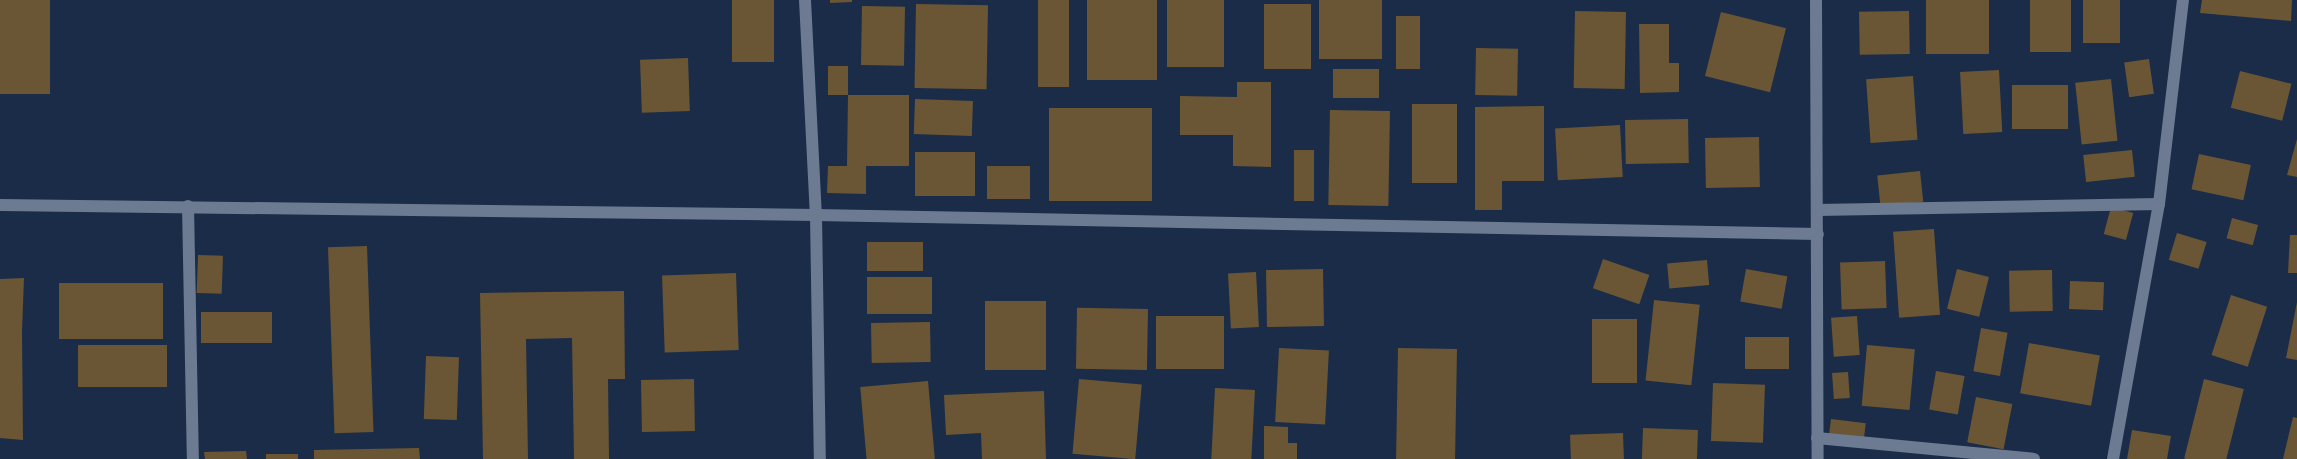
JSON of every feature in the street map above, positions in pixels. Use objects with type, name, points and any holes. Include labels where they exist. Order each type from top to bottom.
[{"type":"street","points":[[805,0],[816,215],[820,459]]},
{"type":"street","points":[[1816,0],[1818,459]]},
{"type":"street","points":[[2113,459],[2159,204],[2183,0]]},
{"type":"street","points":[[1817,210],[2159,204]]},
{"type":"street","points":[[0,205],[816,215],[1818,234]]},
{"type":"street","points":[[188,206],[193,459]]},
{"type":"street","points":[[1817,438],[2034,459]]},
{"type":"building","points":[[0,0],[50,0],[50,94],[0,94]]},
{"type":"building","points":[[732,0],[774,0],[774,62],[732,62]]},
{"type":"building","points":[[830,0],[852,0],[852,2],[830,3]]},
{"type":"building","points":[[1038,0],[1069,0],[1069,87],[1038,87]]},
{"type":"building","points":[[1087,0],[1157,0],[1157,80],[1087,80]]},
{"type":"building","points":[[1167,0],[1224,0],[1224,67],[1167,67]]},
{"type":"building","points":[[1319,0],[1382,0],[1382,59],[1319,59]]},
{"type":"building","points":[[1926,0],[1989,0],[1989,54],[1926,54]]},
{"type":"building","points":[[2030,0],[2071,0],[2071,52],[2030,52]]},
{"type":"building","points":[[2083,0],[2120,0],[2120,43],[2083,43]]},
{"type":"building","points":[[2202,0],[2292,0],[2291,21],[2200,13]]},
{"type":"building","points":[[916,4],[988,5],[987,89],[915,88]]},
{"type":"building","points":[[1264,4],[1311,4],[1311,69],[1264,69]]},
{"type":"building","points":[[862,6],[905,7],[904,66],[861,65]]},
{"type":"building","points":[[1575,11],[1626,12],[1625,89],[1574,88]]},
{"type":"building","points":[[1909,11],[1910,54],[1860,55],[1859,12]]},
{"type":"building","points":[[1721,12],[1786,28],[1770,92],[1705,76]]},
{"type":"building","points":[[1396,16],[1420,16],[1420,69],[1396,69]]},
{"type":"building","points":[[1639,24],[1669,24],[1669,63],[1679,63],[1679,92],[1640,93]]},
{"type":"building","points":[[1476,48],[1518,49],[1517,96],[1475,95]]},
{"type":"building","points":[[688,58],[690,111],[642,113],[640,60]]},
{"type":"building","points":[[2149,59],[2154,94],[2129,97],[2124,62]]},
{"type":"building","points":[[828,66],[848,66],[848,95],[828,95]]},
{"type":"building","points":[[1333,69],[1379,69],[1379,98],[1333,98]]},
{"type":"building","points":[[1999,70],[2002,132],[1963,134],[1960,72]]},
{"type":"building","points":[[2240,71],[2291,84],[2282,121],[2231,108]]},
{"type":"building","points":[[1913,76],[1917,140],[1871,143],[1866,79]]},
{"type":"building","points":[[2111,79],[2117,141],[2082,144],[2075,83]]},
{"type":"building","points":[[1237,82],[1271,82],[1271,167],[1233,166],[1233,135],[1180,135],[1180,96],[1237,97]]},
{"type":"building","points":[[2012,85],[2068,85],[2068,129],[2012,129]]},
{"type":"building","points":[[848,95],[909,95],[909,166],[866,166],[866,194],[827,193],[828,166],[847,166]]},
{"type":"building","points":[[915,99],[973,101],[972,136],[914,134]]},
{"type":"building","points":[[1412,104],[1457,104],[1457,183],[1412,183]]},
{"type":"building","points":[[1544,106],[1544,181],[1502,181],[1502,210],[1475,210],[1475,107]]},
{"type":"building","points":[[1049,108],[1152,108],[1152,201],[1049,201]]},
{"type":"building","points":[[1330,110],[1390,111],[1388,206],[1328,205]]},
{"type":"building","points":[[1688,119],[1689,163],[1626,164],[1625,120]]},
{"type":"building","points":[[1620,125],[1623,177],[1558,180],[1555,128]]},
{"type":"building","points":[[1759,137],[1760,187],[1706,188],[1705,138]]},
{"type":"building","points":[[2297,139],[2297,177],[2287,175]]},
{"type":"building","points":[[1294,150],[1314,150],[1314,201],[1294,201]]},
{"type":"building","points":[[2132,150],[2135,177],[2086,182],[2083,155]]},
{"type":"building","points":[[915,152],[975,152],[975,196],[915,196]]},
{"type":"building","points":[[2199,154],[2251,165],[2243,200],[2192,189]]},
{"type":"building","points":[[987,166],[1030,166],[1030,199],[987,199]]},
{"type":"building","points":[[1920,171],[1923,202],[1880,206],[1877,175]]},
{"type":"building","points":[[2111,207],[2133,213],[2126,240],[2104,234]]},
{"type":"building","points":[[2232,218],[2258,225],[2253,245],[2227,238]]},
{"type":"building","points":[[1934,229],[1940,315],[1899,318],[1893,232]]},
{"type":"building","points":[[2177,233],[2207,242],[2198,269],[2169,260]]},
{"type":"building","points":[[2290,235],[2297,235],[2297,273],[2288,273]]},
{"type":"building","points":[[867,242],[923,242],[923,271],[867,271]]},
{"type":"building","points":[[367,246],[373,432],[335,433],[328,247]]},
{"type":"building","points":[[198,255],[223,256],[222,294],[197,293]]},
{"type":"building","points":[[1603,259],[1649,275],[1639,304],[1593,288]]},
{"type":"building","points":[[1707,260],[1709,285],[1669,288],[1667,263]]},
{"type":"building","points":[[1885,261],[1887,308],[1842,310],[1840,263]]},
{"type":"building","points":[[1323,269],[1324,326],[1267,327],[1266,270]]},
{"type":"building","points":[[1746,269],[1787,276],[1782,309],[1740,301]]},
{"type":"building","points":[[1957,269],[1989,277],[1979,317],[1947,309]]},
{"type":"building","points":[[2052,270],[2053,311],[2010,312],[2009,271]]},
{"type":"building","points":[[1256,272],[1259,327],[1231,328],[1228,273]]},
{"type":"building","points":[[736,273],[739,350],[665,353],[662,276]]},
{"type":"building","points":[[867,277],[932,277],[932,314],[867,314]]},
{"type":"building","points":[[24,278],[23,440],[0,438],[0,279]]},
{"type":"building","points":[[2070,281],[2104,282],[2103,310],[2069,309]]},
{"type":"building","points":[[59,283],[163,283],[163,339],[59,339]]},
{"type":"building","points":[[624,291],[625,379],[608,379],[609,459],[574,459],[572,338],[526,339],[528,459],[483,459],[480,293]]},
{"type":"building","points":[[2231,295],[2267,307],[2248,367],[2212,355]]},
{"type":"building","points":[[1654,300],[1700,305],[1691,385],[1646,381]]},
{"type":"building","points":[[985,301],[1046,301],[1046,370],[985,370]]},
{"type":"building","points":[[2297,302],[2297,360],[2286,358]]},
{"type":"building","points":[[1077,308],[1148,309],[1147,370],[1076,369]]},
{"type":"building","points":[[201,312],[272,312],[272,343],[201,343]]},
{"type":"building","points":[[1156,316],[1224,316],[1224,369],[1156,369]]},
{"type":"building","points":[[1857,316],[1860,355],[1834,357],[1831,318]]},
{"type":"building","points":[[1592,319],[1637,319],[1637,383],[1592,383]]},
{"type":"building","points":[[930,322],[931,362],[872,363],[871,323]]},
{"type":"building","points":[[1981,328],[2008,333],[2000,376],[1973,371]]},
{"type":"building","points":[[1745,337],[1789,337],[1789,369],[1745,369]]},
{"type":"building","points":[[2029,343],[2100,356],[2091,406],[2020,393]]},
{"type":"building","points":[[78,345],[167,345],[167,387],[78,387]]},
{"type":"building","points":[[1867,345],[1915,349],[1910,410],[1862,406]]},
{"type":"building","points":[[1279,348],[1329,351],[1325,425],[1275,422]]},
{"type":"building","points":[[1398,348],[1457,349],[1455,459],[1396,459]]},
{"type":"building","points":[[426,356],[459,357],[457,420],[424,419]]},
{"type":"building","points":[[1936,371],[1965,376],[1958,414],[1929,409]]},
{"type":"building","points":[[1848,372],[1850,398],[1834,399],[1832,373]]},
{"type":"building","points":[[694,379],[695,431],[642,432],[641,380]]},
{"type":"building","points":[[1079,379],[1142,384],[1135,459],[1072,454]]},
{"type":"building","points":[[2204,379],[2244,389],[2226,459],[2184,459]]},
{"type":"building","points":[[928,381],[935,459],[867,459],[860,387]]},
{"type":"building","points":[[1713,383],[1765,385],[1763,443],[1711,441]]},
{"type":"building","points":[[1215,388],[1255,390],[1251,459],[1211,459]]},
{"type":"building","points":[[1044,391],[1046,459],[982,459],[981,433],[946,435],[944,395]]},
{"type":"building","points":[[1976,397],[2012,404],[2004,449],[1967,442]]},
{"type":"building","points":[[2293,417],[2297,418],[2297,459],[2283,459]]},
{"type":"building","points":[[1831,419],[1866,423],[1864,441],[1829,437]]},
{"type":"building","points":[[1264,426],[1288,427],[1288,443],[1297,443],[1297,459],[1264,459]]},
{"type":"building","points":[[1643,428],[1698,430],[1697,459],[1642,459]]},
{"type":"building","points":[[2132,430],[2171,436],[2167,459],[2127,459]]},
{"type":"building","points":[[1623,433],[1624,459],[1571,459],[1570,435]]},
{"type":"building","points":[[419,448],[420,459],[314,459],[314,450]]},
{"type":"building","points":[[246,451],[247,459],[205,459],[204,452]]},
{"type":"building","points":[[266,454],[298,454],[298,459],[266,459]]}]
